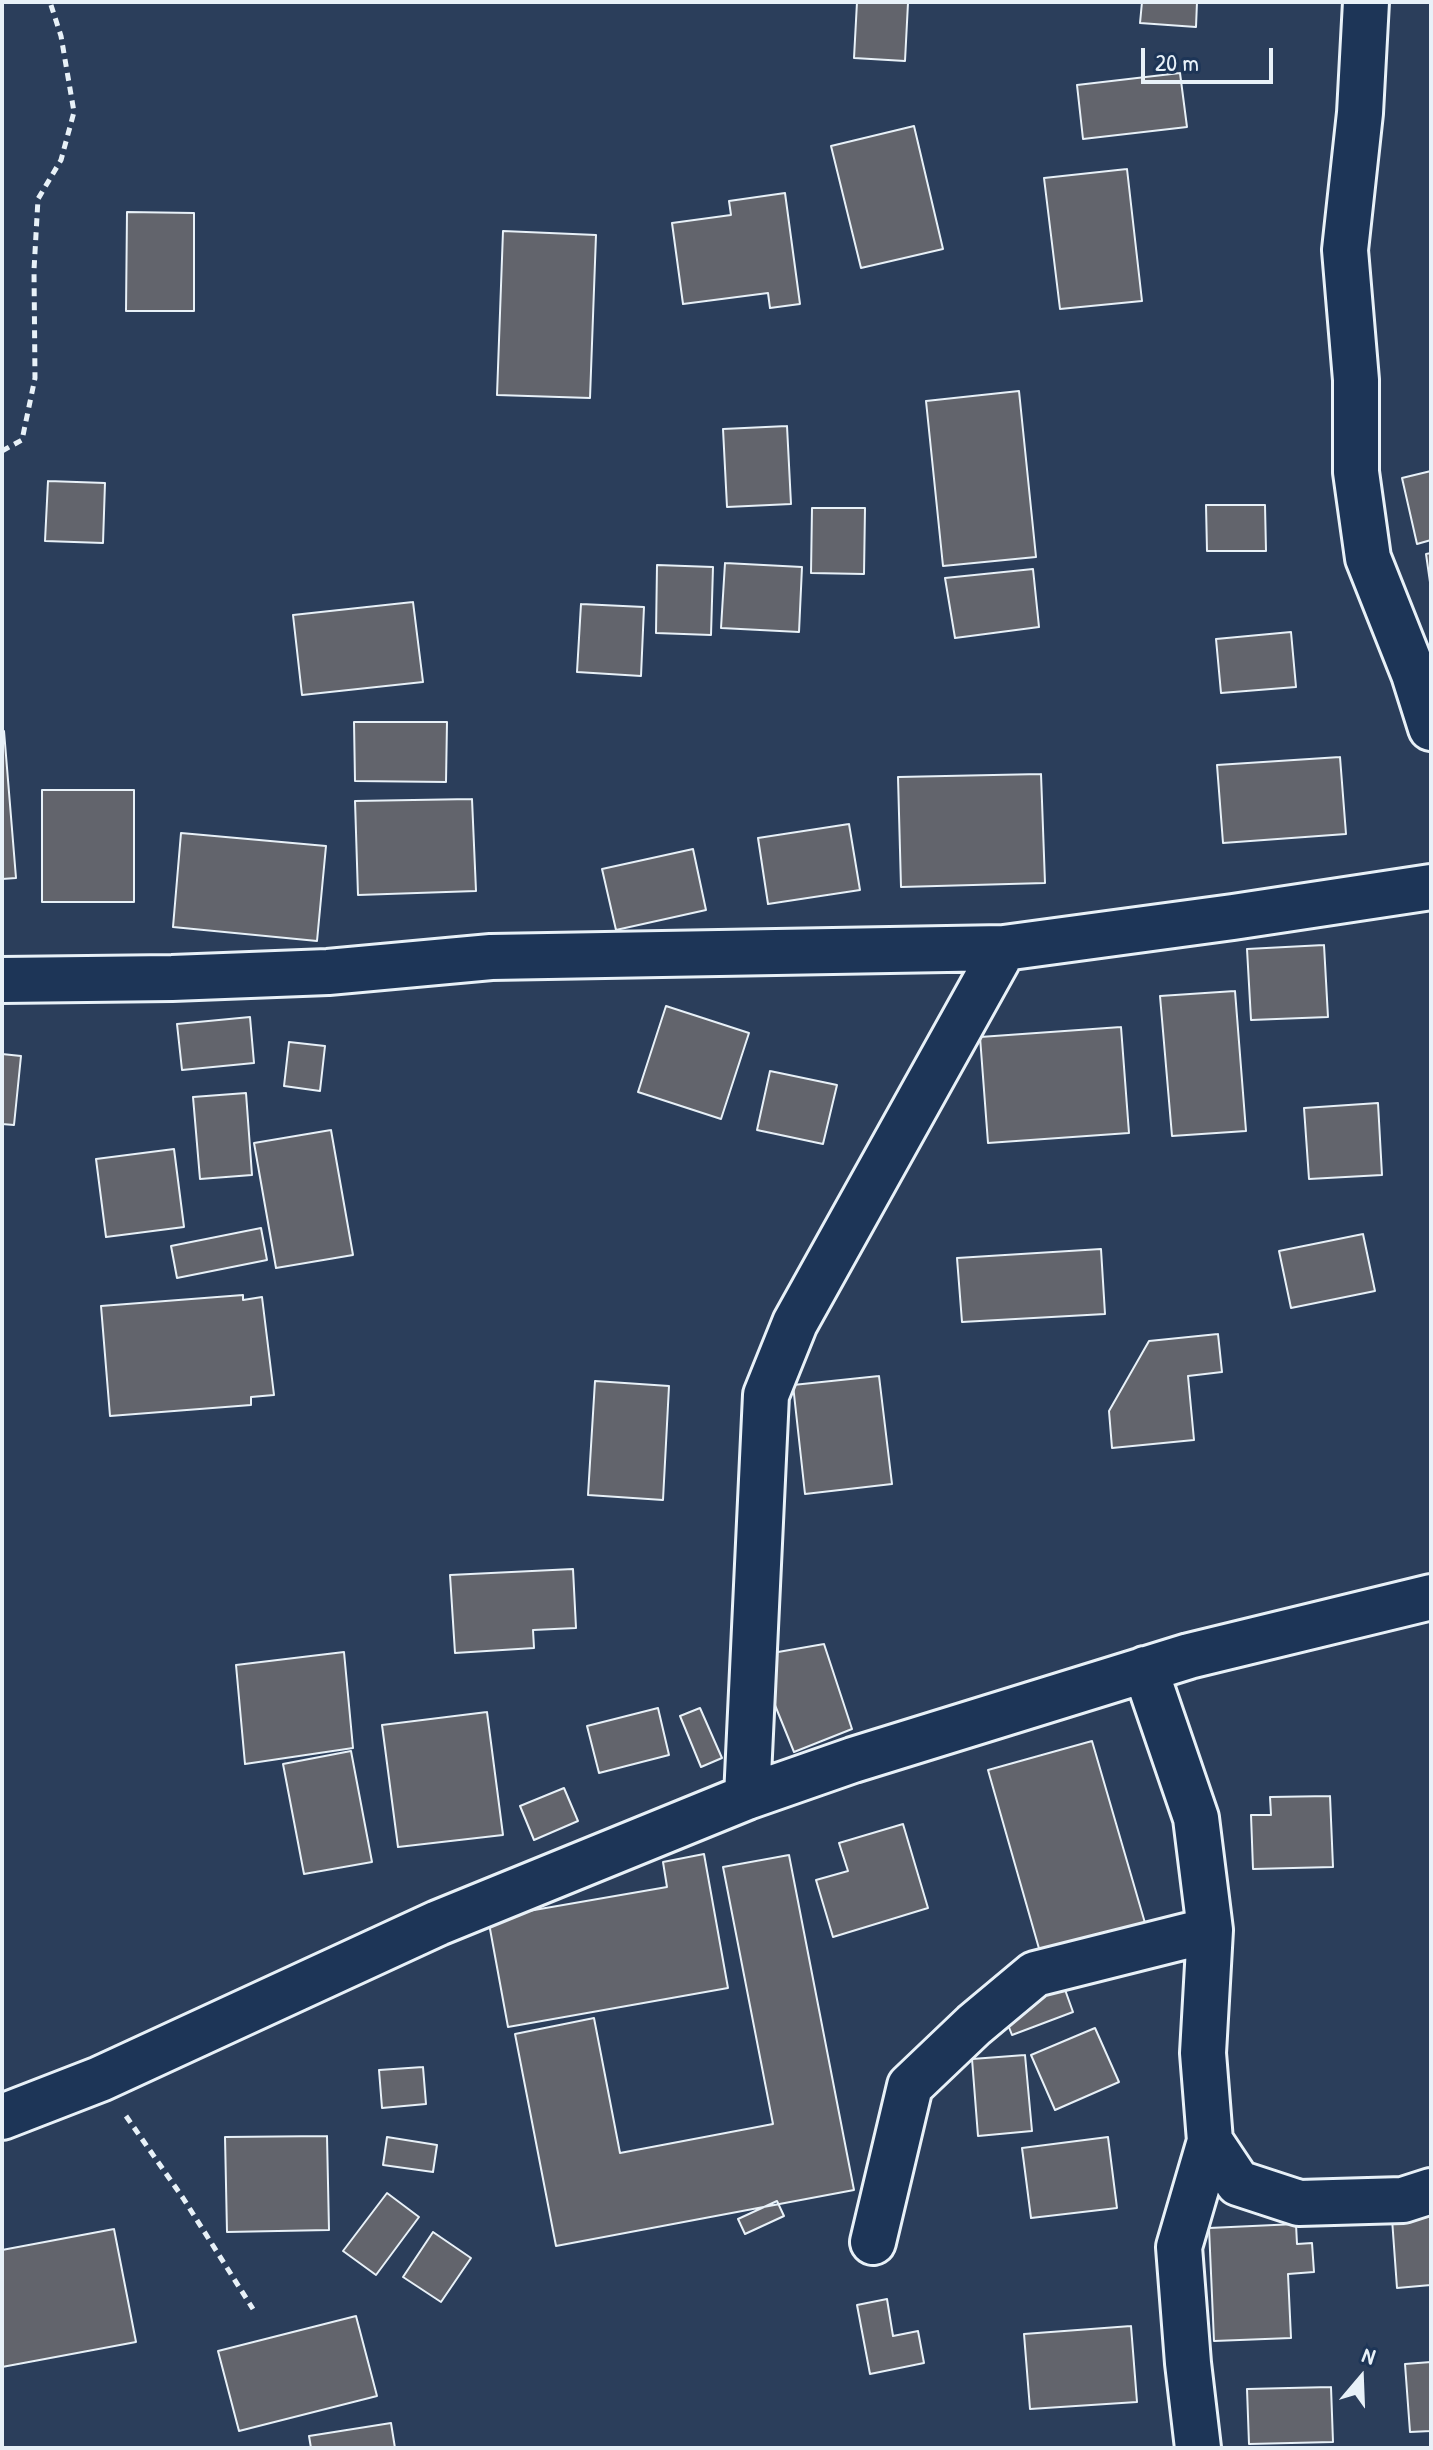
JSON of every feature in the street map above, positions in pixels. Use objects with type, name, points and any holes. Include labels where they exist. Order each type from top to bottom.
[{"type":"street","points":[[1366,2],[1360,113],[1345,250],[1356,380],[1356,472],[1368,558],[1414,674],[1431,728]]},
{"type":"street","points":[[2,980],[328,972],[491,957],[1004,948],[1431,887]]},
{"type":"street","points":[[747,1797],[766,1395],[795,1323],[1004,948]]},
{"type":"street","points":[[2,2117],[100,2079],[438,1923],[747,1797],[853,1760],[1189,1656],[1431,1597]]},
{"type":"street","points":[[1145,1669],[1196,1818],[1210,1930],[1203,2053],[1210,2141],[1179,2247],[1198,2448]]},
{"type":"street","points":[[873,2242],[910,2086],[974,2025],[1035,1974],[1210,1930]]},
{"type":"street","points":[[1210,2141],[1238,2183],[1299,2203],[1403,2200],[1431,2191]]},
{"type":"path","points":[[2,451],[22,440],[35,378],[34,270],[38,199],[61,160],[74,112],[61,36],[50,2]]},
{"type":"path","points":[[100,2079],[183,2198],[253,2309]]},
{"type":"building","points":[[857,2],[908,3],[905,61],[854,58]]},
{"type":"building","points":[[1142,2],[1197,2],[1196,27],[1140,23]]},
{"type":"building","points":[[1180,73],[1187,127],[1083,139],[1077,85]]},
{"type":"building","points":[[914,126],[943,249],[861,268],[831,146]]},
{"type":"building","points":[[1127,169],[1142,301],[1060,309],[1044,178]]},
{"type":"building","points":[[785,193],[800,304],[770,308],[768,293],[683,304],[672,223],[731,215],[729,201]]},
{"type":"building","points":[[127,212],[194,213],[194,311],[126,311]]},
{"type":"building","points":[[503,231],[596,235],[590,398],[497,395]]},
{"type":"building","points":[[1019,391],[1036,557],[943,566],[926,401]]},
{"type":"building","points":[[787,426],[791,504],[727,507],[723,429]]},
{"type":"building","points":[[1431,471],[1431,540],[1417,544],[1402,478]]},
{"type":"building","points":[[48,481],[105,483],[103,543],[45,541]]},
{"type":"building","points":[[1206,505],[1265,505],[1266,551],[1207,551]]},
{"type":"building","points":[[812,508],[865,508],[864,574],[811,573]]},
{"type":"building","points":[[1431,553],[1431,589],[1426,554]]},
{"type":"building","points":[[725,563],[802,567],[799,632],[721,628]]},
{"type":"building","points":[[657,565],[713,567],[711,635],[656,633]]},
{"type":"building","points":[[1033,569],[1039,627],[955,638],[945,578]]},
{"type":"building","points":[[413,602],[423,682],[302,695],[293,615]]},
{"type":"building","points":[[581,604],[644,607],[641,676],[577,672]]},
{"type":"building","points":[[1291,632],[1296,687],[1221,693],[1216,639]]},
{"type":"building","points":[[354,722],[447,722],[446,782],[355,781]]},
{"type":"building","points":[[2,731],[16,878],[2,879]]},
{"type":"building","points":[[1340,757],[1346,834],[1223,843],[1217,765]]},
{"type":"building","points":[[1041,774],[1045,883],[901,887],[898,777]]},
{"type":"building","points":[[42,790],[134,790],[134,902],[42,902]]},
{"type":"building","points":[[472,799],[476,891],[358,895],[355,801]]},
{"type":"building","points":[[849,824],[860,890],[768,904],[758,838]]},
{"type":"building","points":[[181,833],[326,846],[317,941],[173,927]]},
{"type":"building","points":[[693,849],[706,910],[616,930],[602,869]]},
{"type":"building","points":[[1324,945],[1328,1017],[1251,1020],[1247,949]]},
{"type":"building","points":[[1235,991],[1246,1131],[1172,1136],[1160,996]]},
{"type":"building","points":[[666,1006],[749,1033],[721,1119],[638,1092]]},
{"type":"building","points":[[250,1017],[254,1063],[182,1070],[177,1024]]},
{"type":"building","points":[[1121,1027],[1129,1133],[988,1143],[980,1037]]},
{"type":"building","points":[[289,1042],[325,1046],[320,1091],[284,1086]]},
{"type":"building","points":[[2,1054],[21,1056],[14,1125],[2,1124]]},
{"type":"building","points":[[770,1071],[837,1085],[823,1144],[757,1130]]},
{"type":"building","points":[[246,1093],[252,1175],[200,1179],[193,1097]]},
{"type":"building","points":[[1378,1103],[1382,1175],[1309,1179],[1304,1108]]},
{"type":"building","points":[[331,1130],[353,1255],[276,1268],[254,1143]]},
{"type":"building","points":[[174,1149],[184,1227],[106,1237],[96,1159]]},
{"type":"building","points":[[261,1228],[267,1260],[177,1278],[171,1246]]},
{"type":"building","points":[[1363,1234],[1375,1291],[1291,1308],[1279,1251]]},
{"type":"building","points":[[1101,1249],[1105,1314],[962,1322],[957,1258]]},
{"type":"building","points":[[243,1295],[243,1300],[262,1297],[274,1395],[251,1397],[251,1405],[110,1416],[101,1306]]},
{"type":"building","points":[[1218,1334],[1222,1372],[1188,1376],[1194,1440],[1112,1448],[1109,1411],[1149,1341]]},
{"type":"building","points":[[879,1376],[892,1484],[805,1494],[793,1385]]},
{"type":"building","points":[[595,1381],[669,1386],[663,1500],[588,1495]]},
{"type":"building","points":[[573,1569],[576,1628],[533,1630],[534,1648],[455,1653],[450,1575]]},
{"type":"building","points":[[824,1644],[852,1729],[794,1752],[755,1656]]},
{"type":"building","points":[[344,1652],[353,1748],[245,1764],[236,1665]]},
{"type":"building","points":[[658,1708],[669,1755],[599,1773],[587,1726]]},
{"type":"building","points":[[700,1708],[722,1758],[701,1767],[680,1716]]},
{"type":"building","points":[[487,1712],[503,1835],[398,1847],[382,1725]]},
{"type":"building","points":[[1092,1741],[1145,1923],[1040,1952],[988,1770]]},
{"type":"building","points":[[351,1751],[372,1862],[304,1874],[283,1764]]},
{"type":"building","points":[[564,1788],[578,1821],[534,1840],[520,1806]]},
{"type":"building","points":[[1330,1796],[1333,1867],[1253,1869],[1251,1815],[1271,1815],[1270,1797]]},
{"type":"building","points":[[903,1824],[928,1908],[833,1937],[816,1880],[848,1871],[839,1843]]},
{"type":"building","points":[[704,1854],[728,1988],[508,2027],[488,1918],[667,1887],[663,1862]]},
{"type":"building","points":[[789,1855],[854,2190],[556,2246],[515,2034],[594,2018],[620,2153],[773,2124],[723,1867]]},
{"type":"building","points":[[1063,1984],[1073,2012],[1012,2035],[1005,2017],[1035,2005],[1031,1996]]},
{"type":"building","points":[[1095,2028],[1119,2082],[1055,2110],[1031,2055]]},
{"type":"building","points":[[1025,2055],[1032,2131],[978,2136],[972,2059]]},
{"type":"building","points":[[423,2067],[426,2104],[382,2108],[379,2070]]},
{"type":"building","points":[[327,2136],[329,2230],[227,2232],[225,2137]]},
{"type":"building","points":[[387,2137],[437,2145],[433,2172],[383,2165]]},
{"type":"building","points":[[1108,2137],[1117,2208],[1031,2218],[1022,2148]]},
{"type":"building","points":[[387,2193],[419,2217],[376,2275],[343,2251]]},
{"type":"building","points":[[777,2201],[784,2216],[745,2234],[738,2219]]},
{"type":"building","points":[[1431,2203],[1431,2285],[1397,2288],[1391,2205]]},
{"type":"building","points":[[1296,2224],[1297,2244],[1312,2243],[1314,2272],[1288,2274],[1291,2338],[1214,2341],[1209,2228]]},
{"type":"building","points":[[114,2229],[136,2342],[2,2367],[2,2250]]},
{"type":"building","points":[[433,2232],[471,2258],[441,2302],[403,2277]]},
{"type":"building","points":[[887,2299],[893,2336],[918,2331],[924,2363],[870,2374],[857,2305]]},
{"type":"building","points":[[356,2316],[377,2396],[239,2431],[218,2351]]},
{"type":"building","points":[[1131,2326],[1137,2402],[1030,2409],[1024,2334]]},
{"type":"building","points":[[1431,2362],[1431,2431],[1410,2432],[1405,2364]]},
{"type":"building","points":[[1331,2387],[1333,2442],[1249,2444],[1247,2389]]},
{"type":"building","points":[[391,2423],[395,2448],[311,2448],[309,2436]]}]
